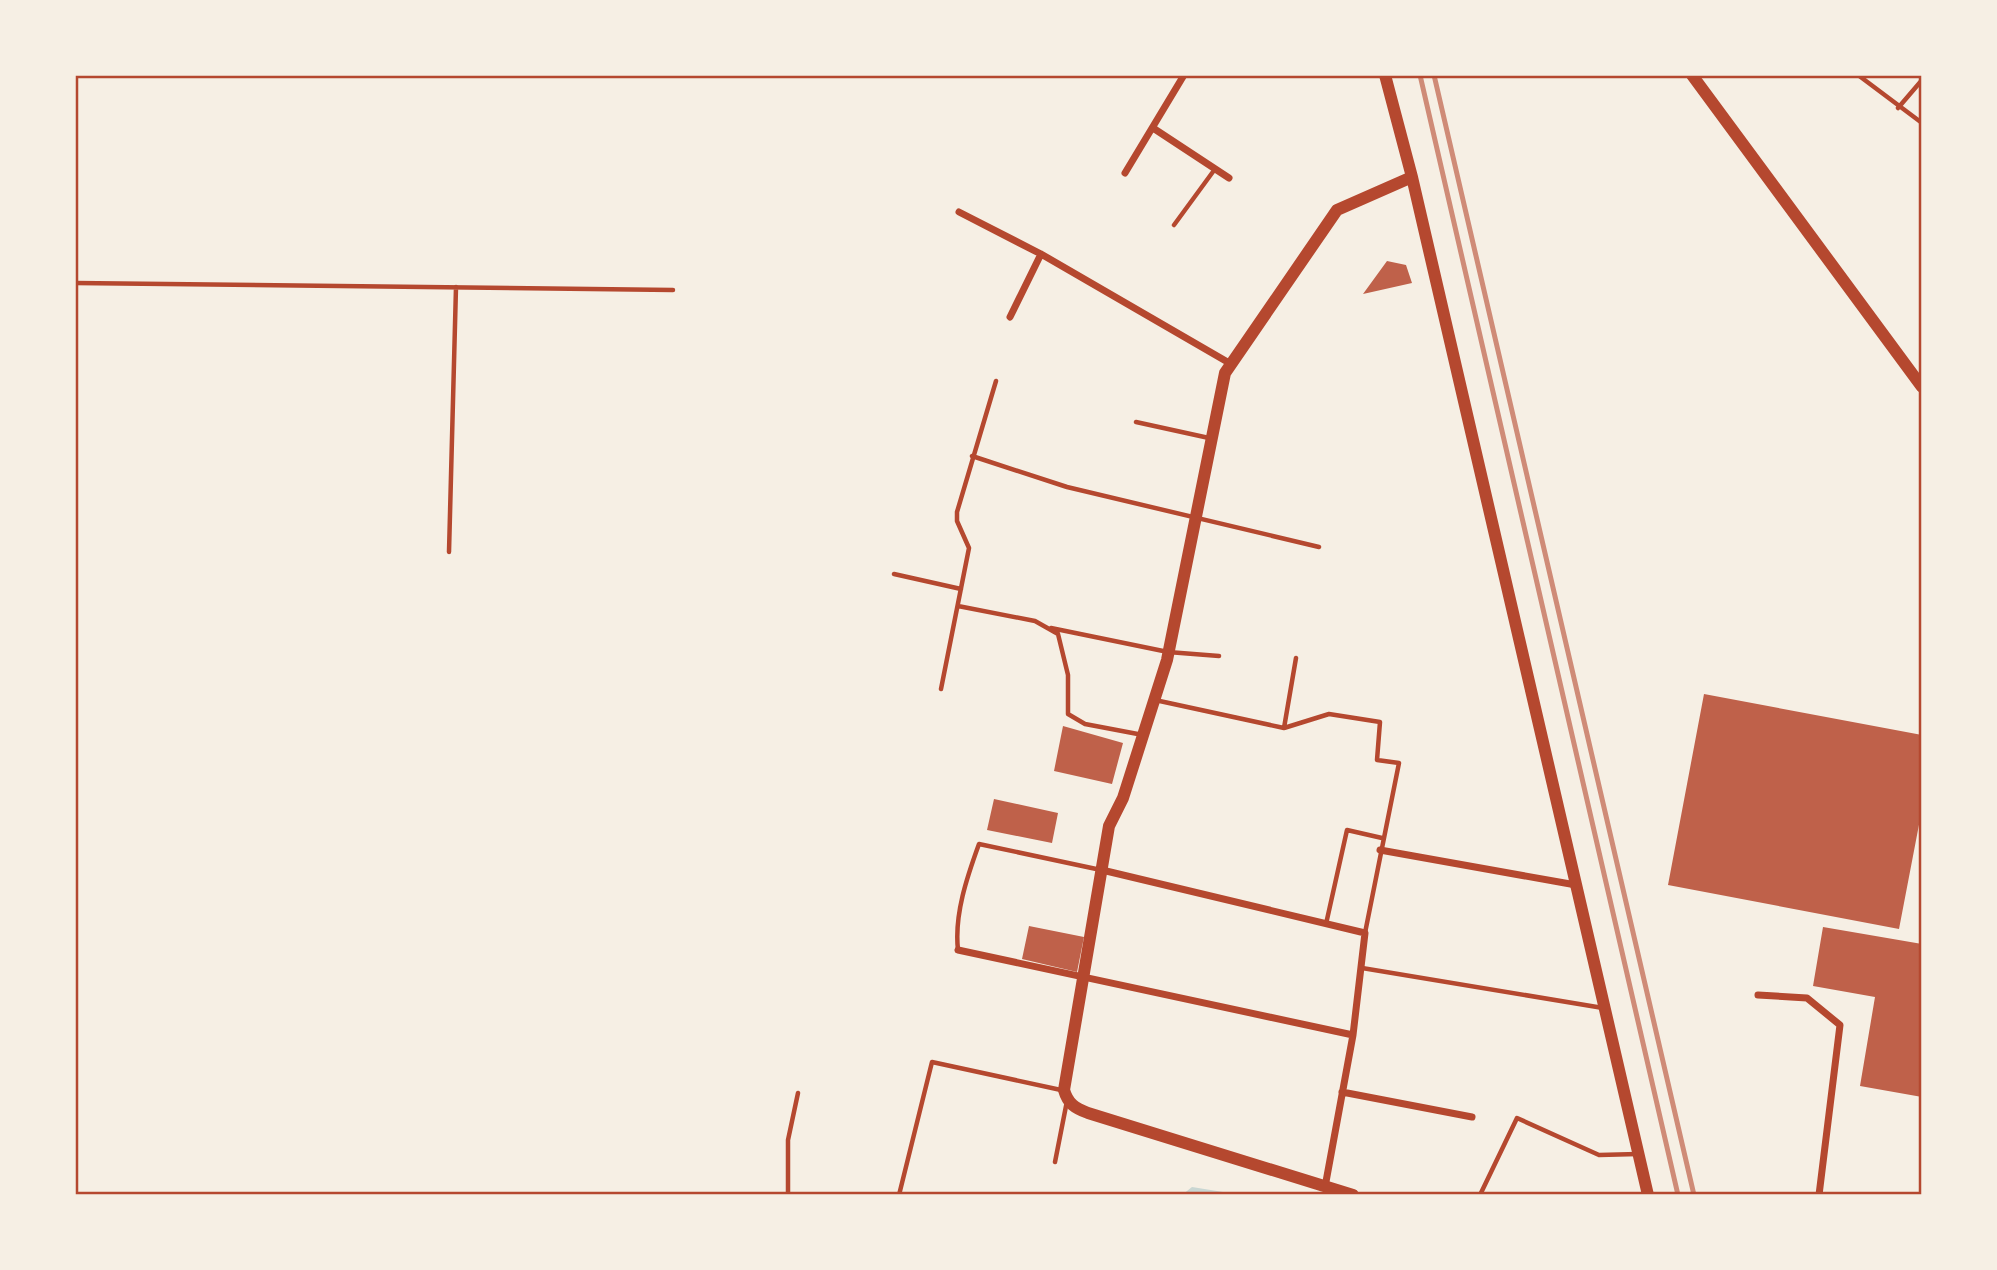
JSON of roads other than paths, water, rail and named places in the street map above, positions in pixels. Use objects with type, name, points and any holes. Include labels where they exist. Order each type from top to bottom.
[{"type":"street","points":[[1125,173],[1184,75]]},
{"type":"street","points":[[1385,75],[1412,177],[1648,1195]]},
{"type":"street","points":[[1692,75],[1922,387]]},
{"type":"street","points":[[1153,128],[1229,178]]},
{"type":"street","points":[[1353,1195],[1324,1191],[1088,1113],[1065,1095],[1109,826],[1123,798],[1168,652],[1220,387],[1231,364],[1337,210],[1412,177]]},
{"type":"street","points":[[959,212],[1041,254],[1231,364]]},
{"type":"street","points":[[1010,317],[1041,254]]},
{"type":"street","points":[[1380,850],[1576,885]]},
{"type":"street","points":[[1102,870],[1365,933],[1353,1035],[1324,1191]]},
{"type":"street","points":[[958,950],[1353,1035]]},
{"type":"street","points":[[1758,995],[1807,998],[1840,1025],[1819,1195]]},
{"type":"street","points":[[1342,1092],[1472,1118]]},
{"type":"lane","points":[[1858,75],[1898,108],[1922,123]]},
{"type":"lane","points":[[1898,108],[1922,80]]},
{"type":"lane","points":[[1174,225],[1214,169]]},
{"type":"lane","points":[[75,283],[673,289]]},
{"type":"lane","points":[[449,552],[456,287]]},
{"type":"lane","points":[[941,690],[970,548],[957,521],[957,512],[996,381]]},
{"type":"lane","points":[[1136,422],[1210,438]]},
{"type":"lane","points":[[972,456],[1067,487],[1318,547]]},
{"type":"lane","points":[[894,574],[961,589]]},
{"type":"lane","points":[[958,606],[1168,652],[1219,656]]},
{"type":"lane","points":[[1051,628],[1058,634],[1068,676],[1067,704],[1074,720],[1144,735]]},
{"type":"lane","points":[[1284,728],[1296,658]]},
{"type":"lane","points":[[1154,700],[1284,728],[1329,714],[1380,722],[1377,760],[1399,764],[1388,806],[1365,933]]},
{"type":"lane","points":[[1326,924],[1347,830],[1382,838]]},
{"type":"lane","points":[[958,950],[956,932],[970,870],[979,844],[1102,870]]},
{"type":"lane","points":[[1362,968],[1605,1009]]},
{"type":"lane","points":[[899,1195],[932,1062],[1065,1095],[1055,1162]]},
{"type":"lane","points":[[788,1195],[788,1140],[798,1093]]},
{"type":"lane","points":[[1480,1195],[1517,1118],[1599,1155],[1639,1154]]},
{"type":"railway","points":[[1420,75],[1678,1195]]},
{"type":"railway","points":[[1434,75],[1694,1195]]}]
